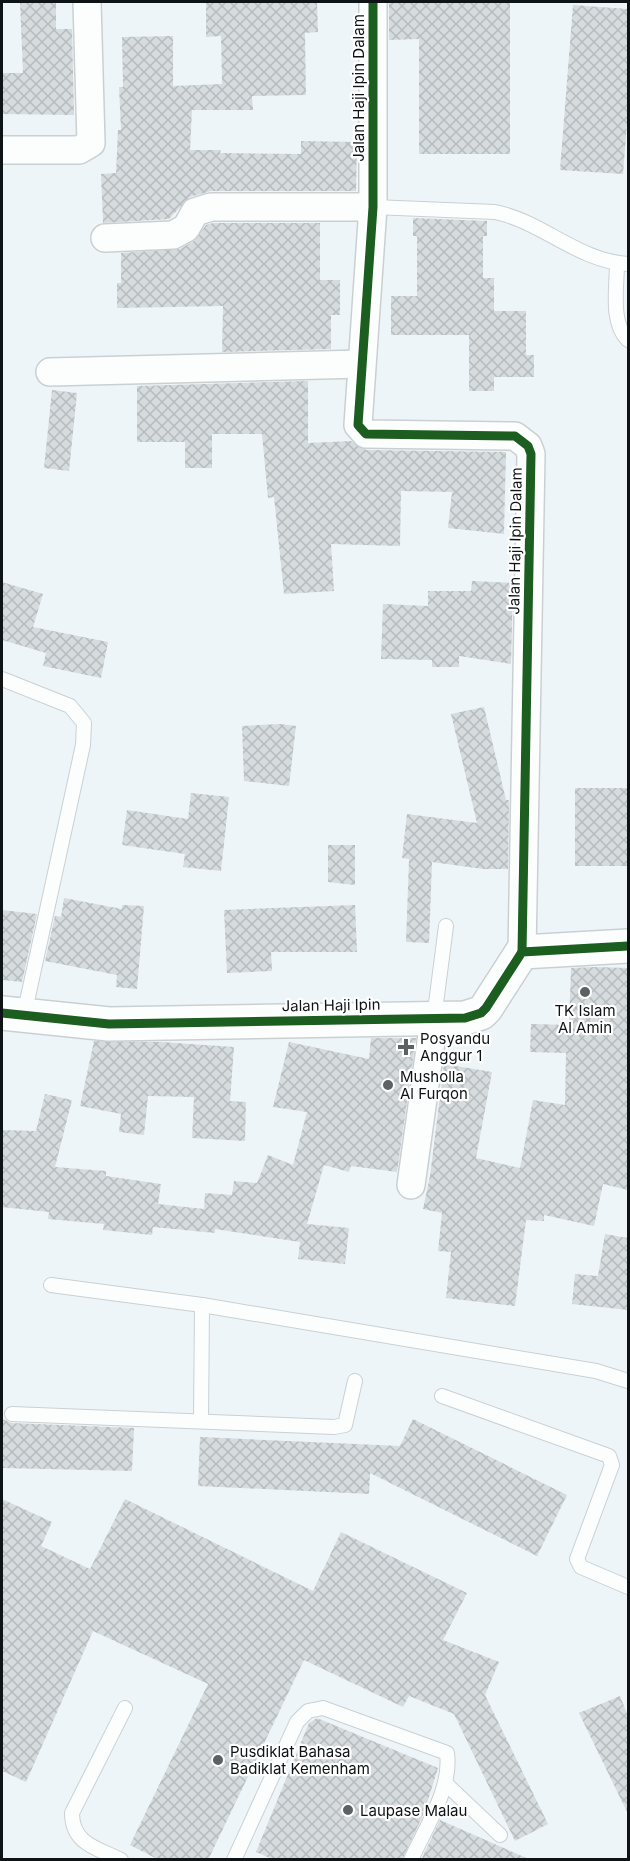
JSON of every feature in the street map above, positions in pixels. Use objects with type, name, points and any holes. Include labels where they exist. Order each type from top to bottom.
[{"type":"street","points":[[2,150],[79,150],[91,143],[87,2]]},
{"type":"street","name":"Jalan Haji Ipin Dalam","points":[[373,2],[373,207],[358,425],[366,434],[515,436],[528,446],[531,454],[522,952]]},
{"type":"street","points":[[105,238],[172,235],[186,228],[195,212],[211,207],[373,207]]},
{"type":"street","points":[[50,372],[362,364]]},
{"type":"street","points":[[522,952],[628,946]]},
{"type":"street","name":"Jalan Haji Ipin","points":[[12,1015],[109,1024],[465,1018],[481,1013],[522,952]]},
{"type":"street","points":[[411,1185],[434,1020]]},
{"type":"lane","points":[[373,207],[495,212],[511,216],[585,254],[623,263],[617,311],[621,333],[628,340]]},
{"type":"lane","points":[[2,679],[70,706],[84,723],[83,745],[12,1015]]},
{"type":"lane","points":[[434,1020],[446,926]]},
{"type":"lane","points":[[51,1285],[202,1305],[596,1371],[628,1381]]},
{"type":"lane","points":[[201,1421],[202,1305]]},
{"type":"lane","points":[[12,1414],[345,1425],[355,1381]]},
{"type":"lane","points":[[442,1396],[609,1456],[612,1466],[577,1559],[581,1567],[628,1587]]},
{"type":"lane","points":[[121,1860],[80,1838],[72,1827],[72,1813],[125,1708]]},
{"type":"lane","points":[[234,1860],[297,1722],[308,1711],[323,1708],[447,1753],[449,1768],[445,1783],[411,1860]]},
{"type":"lane","points":[[445,1783],[500,1835]]},
{"type":"building","points":[[20,2],[56,2],[56,29],[72,29],[74,115],[2,114],[2,73],[23,73]]},
{"type":"building","points":[[206,2],[317,2],[318,32],[305,33],[306,95],[252,96],[253,110],[192,110],[190,150],[221,150],[220,153],[301,154],[301,141],[357,142],[356,191],[211,191],[190,197],[169,219],[103,223],[101,174],[116,173],[118,130],[121,130],[119,87],[123,87],[122,37],[173,36],[173,86],[222,84],[221,36],[206,37]]},
{"type":"building","points":[[389,2],[510,2],[510,154],[419,154],[419,39],[389,40]]},
{"type":"building","points":[[573,5],[628,9],[628,110],[623,174],[560,170]]},
{"type":"building","points":[[413,218],[487,221],[487,236],[483,236],[483,278],[494,278],[494,311],[526,311],[526,355],[534,355],[534,377],[494,377],[494,391],[469,391],[469,335],[391,335],[391,296],[417,296],[417,236],[413,236]]},
{"type":"building","points":[[213,223],[320,223],[320,280],[340,280],[340,315],[331,315],[331,349],[222,352],[223,306],[117,308],[117,283],[121,283],[121,253],[180,249],[194,241],[206,225]]},
{"type":"building","points":[[308,381],[308,443],[351,441],[366,450],[506,452],[504,534],[448,528],[452,492],[401,491],[400,546],[331,544],[334,591],[284,594],[274,497],[268,498],[262,434],[212,434],[212,468],[185,468],[185,442],[137,442],[137,386]]},
{"type":"building","points":[[52,390],[77,393],[69,471],[44,468]]},
{"type":"building","points":[[472,581],[513,583],[511,664],[459,656],[459,667],[432,667],[432,660],[381,659],[383,604],[428,606],[428,591],[471,591]]},
{"type":"building","points":[[2,582],[43,594],[33,627],[108,642],[101,678],[43,666],[46,653],[2,640]]},
{"type":"building","points":[[484,707],[506,800],[509,800],[508,869],[483,869],[432,862],[429,943],[406,942],[409,859],[402,858],[407,814],[477,823],[451,714]]},
{"type":"building","points":[[280,724],[296,726],[289,786],[244,781],[242,726]]},
{"type":"building","points":[[575,788],[628,788],[628,866],[575,866]]},
{"type":"building","points":[[191,793],[229,797],[221,871],[183,867],[185,854],[122,845],[127,810],[188,819]]},
{"type":"building","points":[[328,845],[355,845],[355,885],[328,882]]},
{"type":"building","points":[[64,898],[122,909],[122,905],[144,906],[137,989],[116,987],[117,975],[45,961],[55,916],[61,917]]},
{"type":"building","points":[[355,905],[357,952],[271,952],[272,971],[227,973],[224,910]]},
{"type":"building","points":[[2,910],[37,914],[22,982],[2,980]]},
{"type":"building","points":[[571,968],[628,968],[628,1190],[603,1184],[594,1226],[544,1215],[544,1221],[526,1220],[515,1306],[446,1298],[451,1252],[438,1251],[442,1213],[423,1209],[430,1176],[444,1064],[492,1072],[476,1158],[520,1168],[533,1100],[565,1105],[566,1053],[530,1052],[531,1024],[569,1025]]},
{"type":"building","points":[[371,1038],[416,1038],[397,1172],[351,1166],[349,1172],[324,1165],[307,1224],[349,1228],[345,1264],[298,1259],[300,1242],[215,1229],[215,1233],[153,1227],[152,1235],[103,1230],[104,1224],[48,1219],[49,1212],[2,1207],[2,1130],[36,1131],[45,1094],[72,1100],[55,1167],[106,1171],[106,1176],[161,1184],[158,1204],[204,1209],[205,1193],[232,1195],[234,1181],[257,1183],[268,1155],[293,1165],[307,1112],[273,1107],[289,1042],[369,1059]]},
{"type":"building","points":[[94,1041],[161,1042],[234,1047],[230,1101],[246,1102],[245,1141],[192,1138],[194,1097],[148,1096],[144,1135],[119,1132],[121,1114],[80,1106]]},
{"type":"building","points":[[605,1234],[628,1238],[628,1310],[572,1304],[575,1274],[598,1276]]},
{"type":"building","points":[[2,1419],[12,1423],[134,1428],[132,1471],[2,1468]]},
{"type":"building","points":[[413,1419],[567,1495],[537,1556],[370,1473],[369,1494],[198,1486],[200,1437],[400,1446]]},
{"type":"building","points":[[2,1499],[52,1522],[41,1546],[90,1569],[125,1499],[313,1591],[341,1532],[467,1593],[443,1640],[499,1662],[485,1695],[548,1824],[515,1841],[454,1714],[409,1696],[403,1707],[304,1660],[208,1860],[159,1860],[130,1845],[208,1684],[93,1631],[26,1782],[2,1771]]},
{"type":"building","points":[[620,1696],[628,1716],[628,1814],[579,1713]]},
{"type":"building","name":"Laupase Malau","points":[[317,1718],[438,1768],[424,1813],[402,1860],[274,1860],[256,1852],[309,1723]]},
{"type":"building","points":[[440,1820],[531,1860],[421,1860]]},
{"type":"cycle path","points":[[373,2],[373,207],[358,425],[366,434],[515,436],[528,446],[531,454],[522,952]]},
{"type":"cycle path","points":[[2,1013],[109,1024],[465,1018],[481,1013],[486,1008],[522,952],[628,946]]},
{"type":"place","name":"TK Islam Al Amin","points":[[585,992]]},
{"type":"place","name":"Posyandu Anggur 1","points":[[406,1047]]},
{"type":"place","name":"Musholla Al Furqon","points":[[388,1085]]},
{"type":"place","name":"Pusdiklat Bahasa Badiklat Kemenham","points":[[218,1760]]},
{"type":"place","name":"Laupase Malau","points":[[348,1810]]}]
